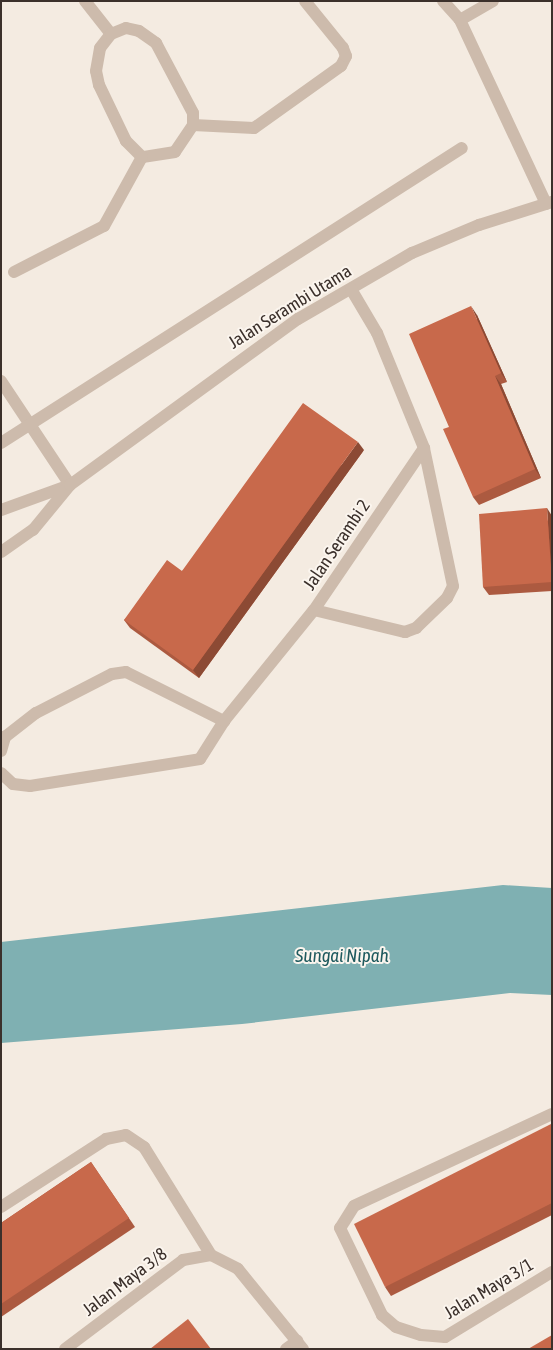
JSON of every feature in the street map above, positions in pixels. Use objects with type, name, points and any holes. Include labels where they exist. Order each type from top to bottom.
[{"type":"street","points":[[85,1],[111,34]]},
{"type":"street","points":[[193,125],[254,128],[341,66],[346,56],[343,48],[305,1]]},
{"type":"street","points":[[443,1],[460,20],[549,203]]},
{"type":"street","points":[[460,20],[493,1]]},
{"type":"street","points":[[126,28],[151,38],[193,113],[193,125],[175,152],[142,157],[126,141],[99,85],[96,60],[111,34],[126,28]]},
{"type":"street","points":[[1,443],[32,427],[462,148]]},
{"type":"street","points":[[14,272],[104,226],[142,157]]},
{"type":"street","name":"Jalan Serambi Utama","points":[[1,552],[34,530],[70,485],[241,357],[412,254],[549,203]]},
{"type":"street","name":"Jalan Serambi 2","points":[[351,289],[377,333],[424,448],[452,573],[453,586],[447,598],[416,628],[405,632],[314,610],[424,448]]},
{"type":"street","points":[[1,381],[70,485]]},
{"type":"street","name":"Jalan Serambi Utama","points":[[1,510],[70,485]]},
{"type":"street","points":[[1,773],[13,784],[30,786],[180,764],[200,759],[224,721],[314,610]]},
{"type":"street","points":[[1,751],[5,737],[36,713],[112,674],[126,672],[224,721]]},
{"type":"street","name":"Jalan Maya 3/1","points":[[552,1114],[354,1206],[342,1219],[342,1237],[382,1315],[412,1332],[445,1337],[552,1272]]},
{"type":"street","points":[[1,1207],[106,1139],[126,1135],[144,1147],[211,1255],[238,1269],[300,1345],[286,1349]]},
{"type":"street","name":"Jalan Maya 3/8","points":[[65,1349],[183,1260],[211,1255]]},
{"type":"water","name":"Sungai Nipah","points":[[503,885],[552,888],[552,995],[510,993],[242,1024],[1,1043],[1,942]]},
{"type":"building","points":[[471,306],[501,373],[495,376],[535,469],[473,497],[443,429],[449,427],[409,334]]},
{"type":"building","points":[[303,403],[358,442],[193,670],[124,620],[167,560],[182,571]]},
{"type":"building","points":[[547,508],[552,582],[483,587],[479,514]]},
{"type":"building","points":[[551,1124],[552,1203],[385,1287],[354,1224]]},
{"type":"building","points":[[91,1162],[129,1218],[1,1304],[1,1223]]},
{"type":"building","points":[[188,1319],[211,1349],[150,1349]]},
{"type":"building","points":[[552,1335],[552,1349],[528,1349]]}]
